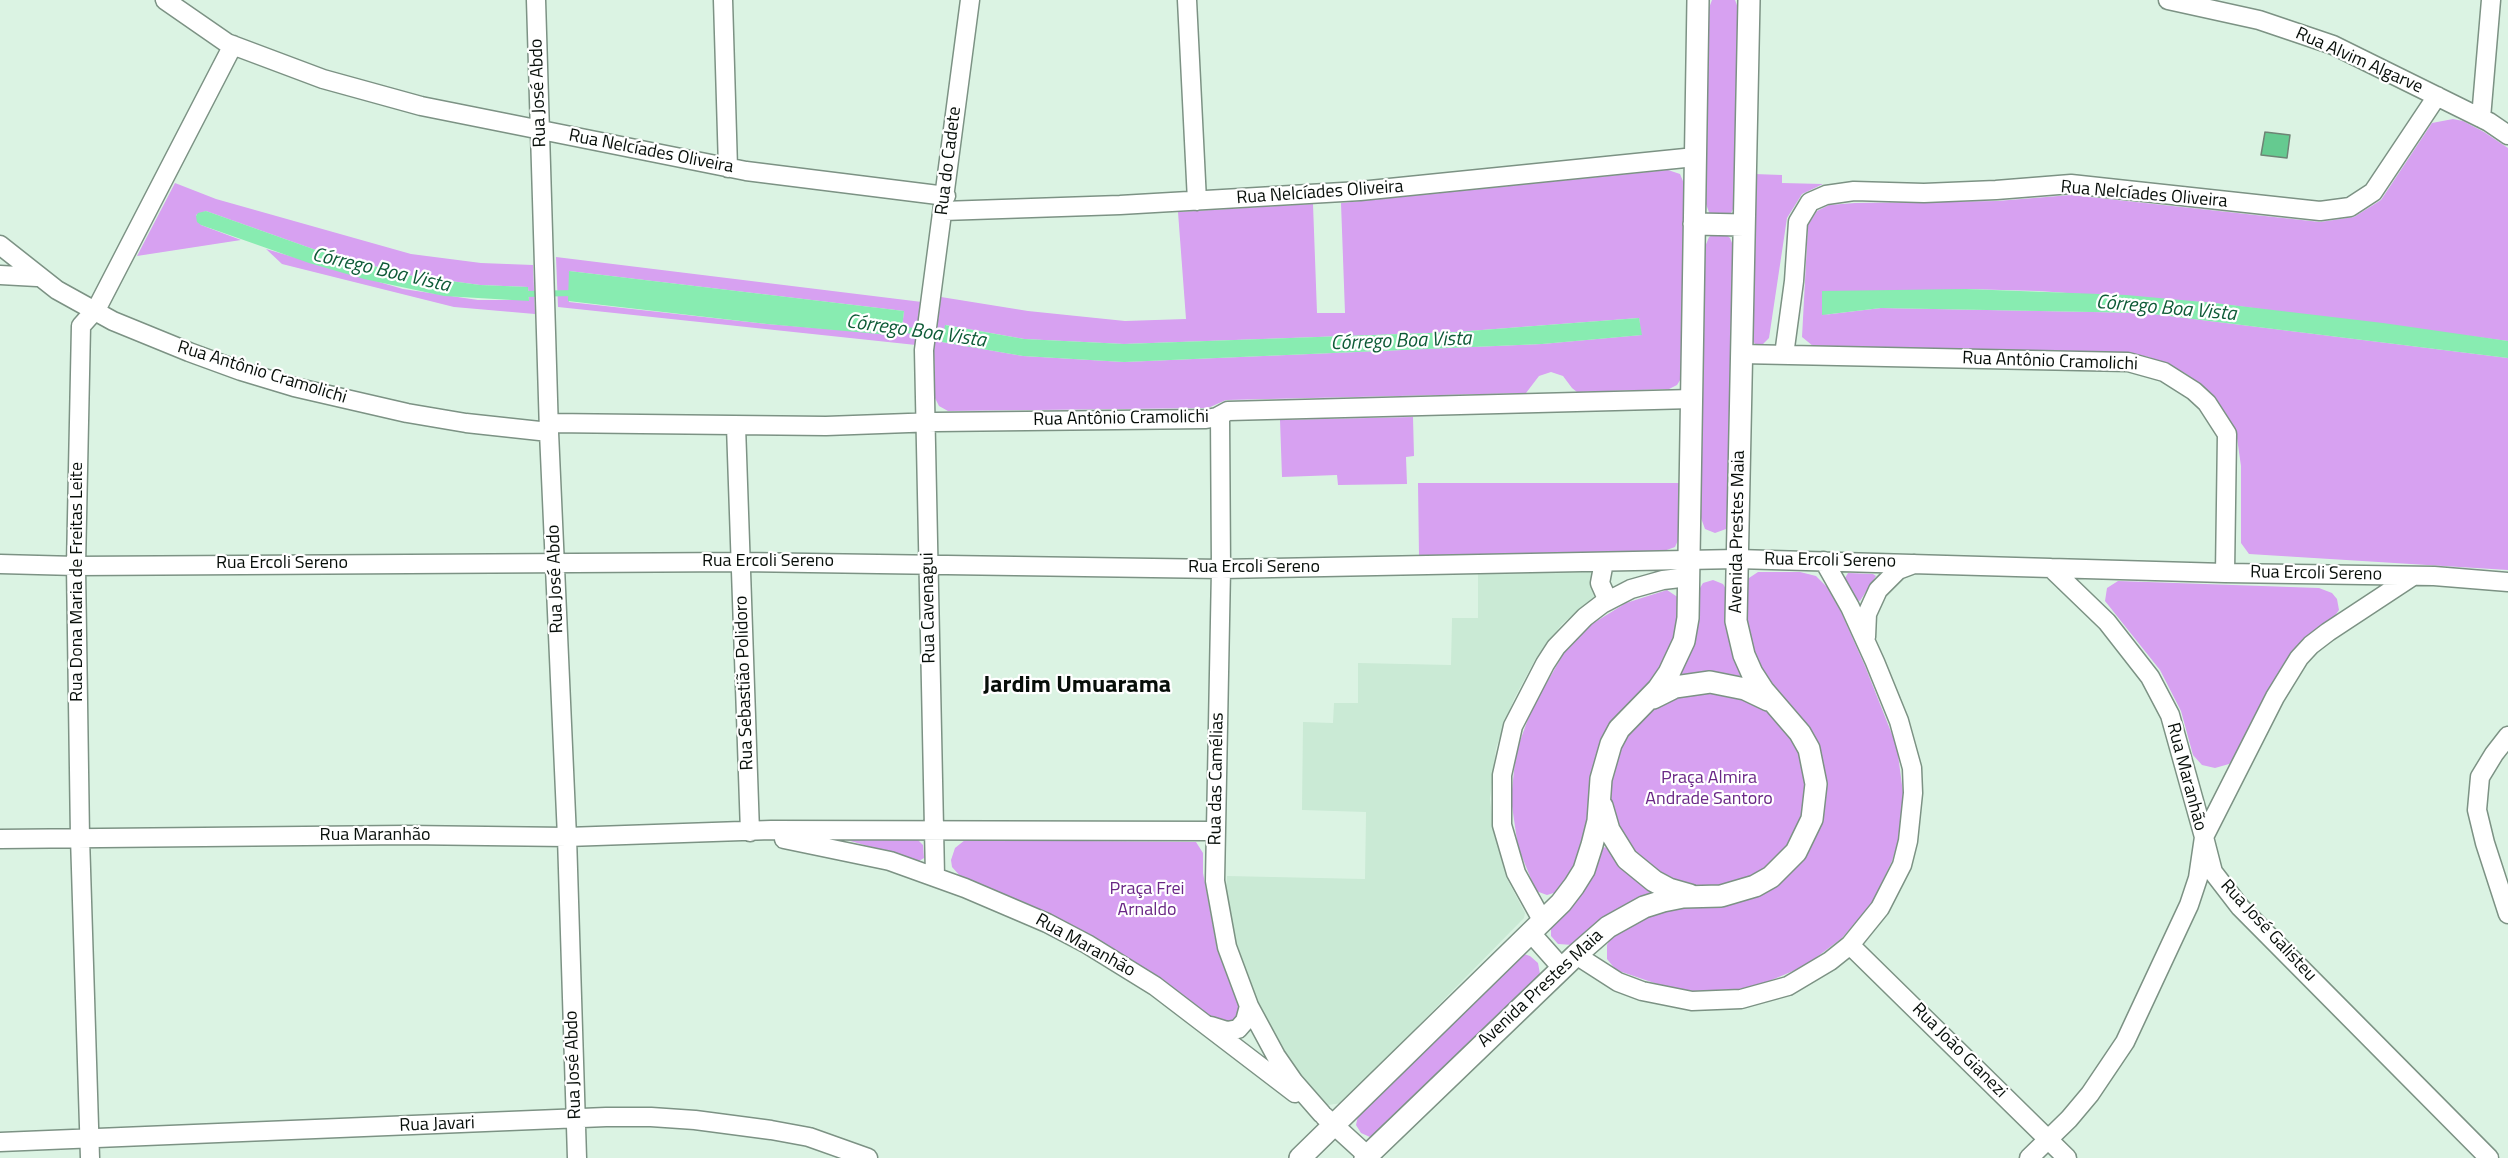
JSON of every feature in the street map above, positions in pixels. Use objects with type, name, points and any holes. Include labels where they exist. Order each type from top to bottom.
[{"type":"street","name":"Rua Nelcíades Oliveira","points":[[165,0],[193,22],[233,45],[275,62],[372,94],[470,117],[728,168],[836,184],[944,204],[1197,201],[1360,191],[1695,157]]},
{"type":"street","name":"Rua José Abdo","points":[[536,0],[549,427],[567,837],[577,1158]]},
{"type":"street","points":[[723,0],[728,168]]},
{"type":"street","name":"Rua do Cadete","points":[[927,331],[970,0]]},
{"type":"street","points":[[1187,0],[1197,201]]},
{"type":"street","points":[[1300,1158],[1328,1120],[1561,903],[1584,870],[1594,837],[1601,796],[1601,779],[1611,744],[1619,729],[1669,673],[1684,641],[1688,618],[1698,0]]},
{"type":"street","name":"Avenida Prestes Maia","points":[[1367,1157],[1569,961],[1608,927],[1627,916],[1663,901],[1700,896],[1721,896],[1738,892],[1771,877],[1796,852],[1812,819],[1816,802],[1816,784],[1809,749],[1790,718],[1774,704],[1752,674],[1738,637],[1735,605],[1749,0]]},
{"type":"street","name":"Rua Alvim Algarve","points":[[2168,0],[2221,10],[2297,32],[2368,61],[2481,118],[2508,135]]},
{"type":"street","points":[[2481,118],[2491,0]]},
{"type":"street","name":"Rua Dona Maria de Freitas Leite","points":[[90,1158],[80,837],[76,566],[81,326],[96,309],[233,45]]},
{"type":"street","name":"Rua Nelcíades Oliveira","points":[[1784,355],[1794,281],[1798,222],[1810,202],[1826,195],[1854,191],[1976,191],[2071,184],[2320,211],[2350,207],[2373,192],[2437,96]]},
{"type":"street","points":[[1694,224],[1744,225]]},
{"type":"street","name":"Rua Antônio Cramolichi","points":[[0,245],[37,276],[113,321],[189,352],[294,387],[407,413],[466,423],[549,427],[736,426],[1206,419],[1220,416],[1228,411],[1692,399]]},
{"type":"street","points":[[0,275],[37,276]]},
{"type":"street","name":"Rua Cavenagui","points":[[927,331],[925,423],[935,876]]},
{"type":"street","name":"Rua Antônio Cramolichi","points":[[1742,354],[2128,362],[2164,372],[2187,386],[2207,403],[2227,434],[2225,573]]},
{"type":"street","name":"Rua das Camélias","points":[[1220,416],[1221,569],[1215,882],[1221,919],[1235,974],[1249,1006],[1276,1056],[1294,1082],[1328,1120]]},
{"type":"street","name":"Rua Sebastião Polidoro","points":[[736,426],[750,832]]},
{"type":"street","name":"Rua Ercoli Sereno","points":[[0,564],[76,566],[741,562],[1221,569],[1605,562],[1689,569],[1737,559],[2225,573],[2434,576],[2508,582]]},
{"type":"street","points":[[1689,569],[1641,586],[1608,601],[1585,617],[1556,647],[1523,703],[1506,750],[1501,799],[1508,849],[1536,926],[1569,961],[1642,991],[1675,999],[1716,1001],[1756,996],[1788,986],[1830,961],[1850,945],[1875,915],[1902,865],[1912,817],[1912,768],[1906,744],[1869,650],[1824,561]]},
{"type":"street","points":[[1605,562],[1601,568],[1600,583],[1608,601]]},
{"type":"street","points":[[1869,650],[1866,627],[1871,601],[1890,576],[1907,566],[1918,563]]},
{"type":"street","name":"Rua Maranhão","points":[[2029,1158],[2049,1140],[2095,1088],[2125,1042],[2189,905],[2198,878],[2204,837],[2170,715],[2150,676],[2107,622],[2051,568]]},
{"type":"street","points":[[2204,837],[2275,697],[2299,658],[2328,632],[2412,576]]},
{"type":"street","points":[[1644,703],[1675,687],[1710,682],[1745,688],[1774,704]]},
{"type":"street","points":[[2508,736],[2480,777],[2477,810],[2508,914]]},
{"type":"street","points":[[1601,796],[1609,830],[1627,859],[1654,882],[1669,889],[1700,896]]},
{"type":"street","name":"Rua Maranhão","points":[[0,839],[567,837],[934,830],[1216,831]]},
{"type":"street","name":"Rua Maranhão","points":[[750,832],[844,850],[935,876],[1007,905],[1087,944],[1155,986],[1209,1026],[1328,1120],[1367,1157]]},
{"type":"street","name":"Rua José Galisteu","points":[[2204,837],[2213,872],[2240,907],[2489,1158]]},
{"type":"street","name":"Rua João Gianezi","points":[[1850,945],[2067,1158]]},
{"type":"street","points":[[1209,1026],[1227,1031],[1238,1029],[1245,1021],[1249,1006]]},
{"type":"street","name":"Rua Javari","points":[[0,1142],[575,1119],[651,1118],[733,1124],[808,1137],[868,1158]]},
{"type":"shaded area","points":[[1593,573],[1595,597],[1562,624],[1536,658],[1514,699],[1496,748],[1490,799],[1493,826],[1506,877],[1525,913],[1524,918],[1342,1103],[1328,1105],[1302,1076],[1284,1051],[1255,996],[1237,944],[1226,890],[1227,876],[1365,879],[1366,812],[1302,810],[1303,722],[1333,723],[1334,703],[1358,703],[1358,663],[1451,665],[1452,618],[1478,618],[1478,574]]},
{"type":"green space","points":[[1712,0],[1735,0],[1738,8],[1735,205],[1730,215],[1710,215],[1706,204],[1709,8]]},
{"type":"green space","points":[[2453,119],[2463,121],[2484,132],[2508,148],[2508,341],[2214,303],[2038,291],[1966,289],[1823,315],[1881,308],[2145,313],[2508,358],[2508,570],[2249,554],[2241,543],[2241,466],[2236,431],[2225,412],[2200,384],[2185,373],[2149,357],[2129,353],[1813,346],[1802,337],[1808,225],[1817,211],[1829,205],[1997,201],[2071,195],[2320,222],[2354,217],[2381,200],[2432,123]]},
{"type":"green space","points":[[1668,170],[1680,174],[1685,186],[1682,377],[1677,385],[1669,389],[1577,392],[1563,376],[1551,372],[1539,376],[1526,393],[1226,400],[1208,408],[948,411],[939,406],[935,398],[934,350],[941,297],[1028,311],[1125,321],[1186,319],[1178,212],[1313,204],[1317,313],[1345,313],[1341,203]],"holes":[[[1639,318],[1641,335],[1542,344],[1124,362],[1023,356],[942,342],[946,325],[1024,339],[1124,344],[1456,332]]]},
{"type":"green space","points":[[1754,174],[1782,175],[1782,183],[1823,184],[1802,194],[1787,218],[1769,338],[1762,345],[1756,345],[1751,339]]},
{"type":"green space","points":[[175,183],[216,199],[411,254],[481,263],[533,265],[535,314],[454,307],[282,264],[266,249],[403,289],[478,300],[529,300],[528,287],[480,285],[406,275],[313,249],[206,211],[196,215],[201,225],[241,240],[137,256]]},
{"type":"green space","points":[[1714,234],[1725,234],[1730,238],[1734,248],[1729,524],[1726,529],[1715,533],[1705,529],[1701,518],[1705,247],[1709,237]]},
{"type":"green space","points":[[556,257],[922,302],[916,345],[558,307]],"holes":[[[569,271],[904,311],[901,335],[767,324],[569,302]]]},
{"type":"green space","points":[[1413,417],[1414,456],[1406,457],[1407,484],[1338,485],[1337,475],[1282,477],[1280,420]]},
{"type":"green space","points":[[1418,483],[1680,483],[1679,538],[1675,547],[1661,552],[1419,556]]},
{"type":"green space","points":[[1758,572],[1800,572],[1816,576],[1827,587],[1841,612],[1897,747],[1903,793],[1899,839],[1892,861],[1872,903],[1842,938],[1805,966],[1762,984],[1739,989],[1693,991],[1669,988],[1616,970],[1607,959],[1607,945],[1610,939],[1631,923],[1666,910],[1758,893],[1824,803],[1753,652],[1745,620],[1746,580]]},
{"type":"green space","points":[[1848,573],[1876,576],[1860,601],[1857,600],[1845,578]]},
{"type":"green space","points":[[1713,580],[1723,584],[1726,589],[1746,681],[1677,677],[1700,588],[1703,583]]},
{"type":"green space","points":[[2118,581],[2319,588],[2332,593],[2337,599],[2339,610],[2234,759],[2229,764],[2215,768],[2202,765],[2193,755],[2181,711],[2160,670],[2105,601],[2107,588]]},
{"type":"green space","points":[[1667,590],[1679,598],[1679,625],[1662,669],[1639,697],[1590,819],[1576,866],[1557,892],[1547,895],[1536,891],[1518,847],[1511,799],[1516,752],[1532,708],[1564,653],[1592,624],[1626,603]]},
{"type":"green space","name":"Praça Almira Andrade Santoro","points":[[1698,691],[1718,691],[1754,702],[1763,707],[1784,727],[1799,751],[1806,779],[1806,799],[1799,827],[1790,844],[1770,865],[1754,876],[1737,883],[1718,887],[1698,887],[1670,880],[1653,871],[1626,844],[1614,818],[1610,799],[1610,779],[1617,751],[1626,734],[1653,707],[1679,695]]},
{"type":"green space","points":[[847,840],[918,840],[923,845],[924,858],[919,861]]},
{"type":"green space","name":"Praça Frei Arnaldo","points":[[965,840],[1196,842],[1203,853],[1203,873],[1217,949],[1242,1016],[1224,1026],[1160,979],[1092,936],[1051,915],[961,877],[952,867],[951,860],[955,848]]},
{"type":"green space","points":[[1607,847],[1651,891],[1651,894],[1573,945],[1558,944],[1551,936],[1551,924],[1600,848]]},
{"type":"green space","points":[[1524,954],[1538,963],[1540,974],[1380,1133],[1370,1137],[1361,1133],[1356,1125],[1358,1116]]},
{"type":"water","points":[[206,211],[313,249],[406,275],[480,285],[528,287],[529,301],[444,296],[364,279],[309,263],[201,225],[197,222],[196,216]]},
{"type":"water","points":[[569,271],[904,311],[901,336],[767,324],[568,301]]},
{"type":"water","points":[[1966,289],[2126,295],[2383,323],[2508,341],[2508,358],[2145,313],[1881,308],[1822,315],[1822,291]]},
{"type":"water","points":[[1639,318],[1642,335],[1542,344],[1124,362],[1023,356],[942,342],[945,325],[1024,339],[1124,344],[1456,332]]},
{"type":"building","points":[[2265,132],[2290,135],[2287,158],[2261,155]]},
{"type":"waterway","name":"Córrego Boa Vista","points":[[523,294],[576,293]]},
{"type":"waterway","name":"Córrego Boa Vista","points":[[896,329],[951,335]]},
{"type":"district","name":"Jardim Umuarama","points":[[1077,686]]}]
